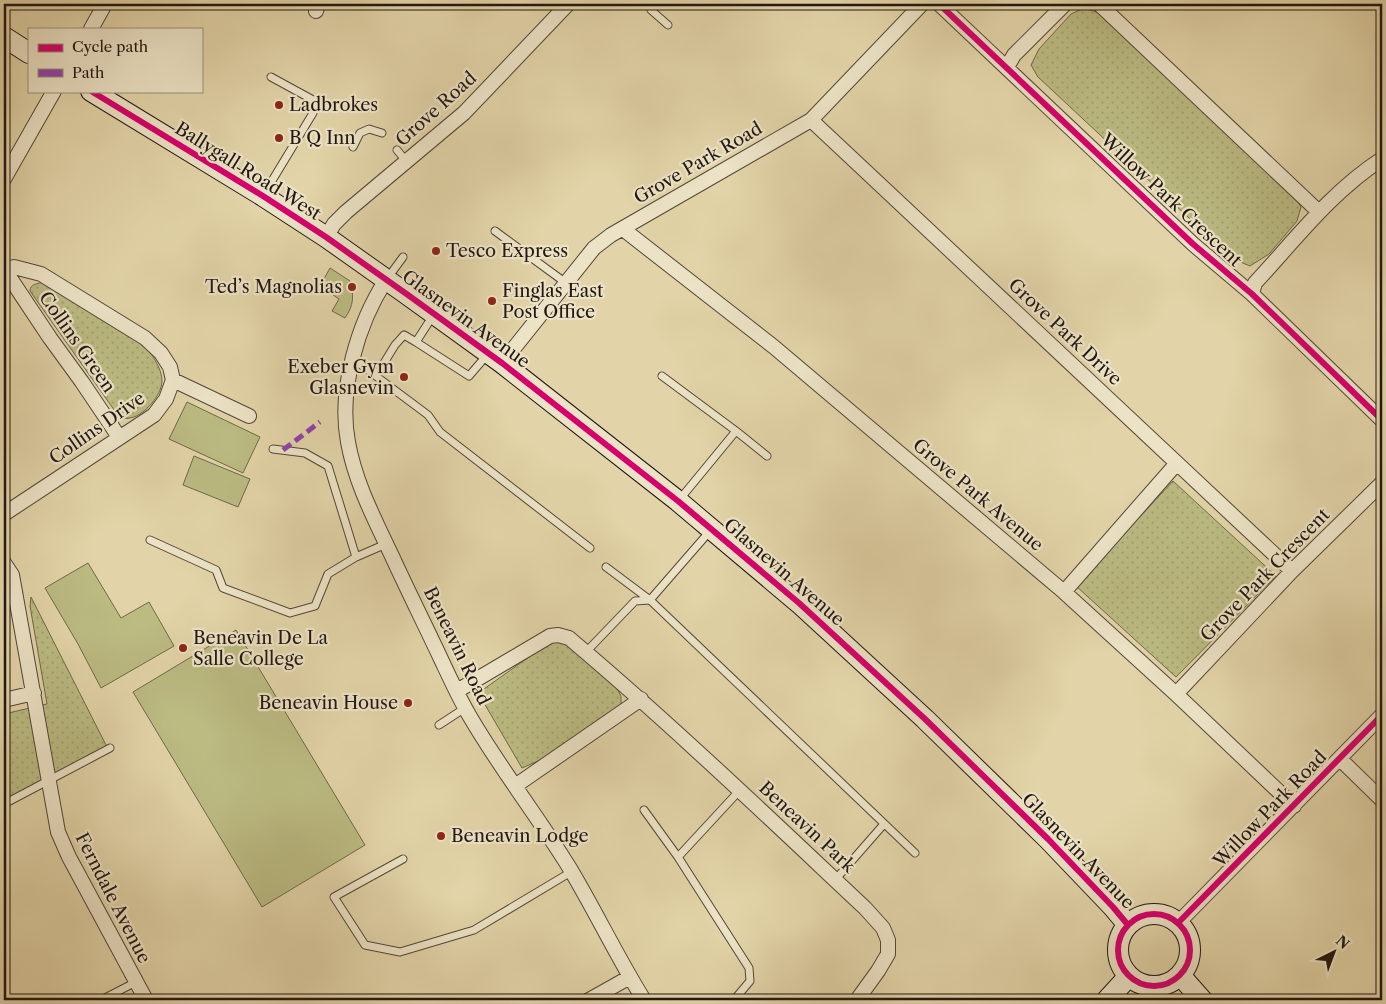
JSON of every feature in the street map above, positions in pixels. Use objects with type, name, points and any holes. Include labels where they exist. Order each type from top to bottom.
[{"type":"main road","points":[[4,38],[28,52]]},
{"type":"main road","name":"Ballygall Road West","points":[[93,92],[263,196],[326,237],[386,280]]},
{"type":"main road","name":"Glasnevin Avenue","points":[[386,280],[495,358],[678,501],[798,603],[932,726],[1048,839],[1128,925]]},
{"type":"main road","points":[[1152,914],[1169,917],[1178,924],[1185,932],[1189,943],[1190,955],[1187,966],[1180,975],[1171,982],[1160,986],[1138,983],[1129,976],[1122,967],[1118,946],[1121,935],[1128,925],[1136,919],[1152,914]]},
{"type":"main road","points":[[1180,975],[1202,1000]]},
{"type":"main road","points":[[1106,1000],[1129,976]]},
{"type":"street","points":[[91,28],[104,4]]},
{"type":"street","name":"Grove Road","points":[[326,237],[334,224],[346,212],[464,113],[568,4]]},
{"type":"street","name":"Grove Park Road","points":[[495,358],[566,283],[594,248],[611,235],[812,120],[922,4]]},
{"type":"street","name":"Willow Park Crescent","points":[[938,4],[1193,244],[1252,294],[1382,420]]},
{"type":"street","points":[[1007,67],[1014,55],[1065,4]]},
{"type":"street","points":[[1099,4],[1319,212]]},
{"type":"street","points":[[4,179],[53,92]]},
{"type":"street","name":"Grove Park Drive","points":[[812,120],[1292,571]]},
{"type":"street","name":"Willow Park Crescent","points":[[1252,294],[1256,284],[1319,212],[1348,185],[1382,159]]},
{"type":"street","name":"Grove Park Avenue","points":[[623,229],[774,347],[1064,592],[1176,694],[1294,806]]},
{"type":"street","points":[[4,270],[14,267],[41,274],[145,338],[161,353],[170,367],[173,380],[249,416]]},
{"type":"street","name":"Collins Green","points":[[4,270],[119,437]]},
{"type":"street","name":"Beneavin Road","points":[[386,280],[362,325],[353,359],[345,410],[347,441],[358,481],[386,544],[465,708],[572,872],[644,1000]]},
{"type":"street","name":"Collins Drive","points":[[4,514],[154,414],[166,399],[173,380]]},
{"type":"street","points":[[1064,592],[1177,463]]},
{"type":"street","name":"Grove Park Crescent","points":[[1176,694],[1292,571],[1382,483]]},
{"type":"street","name":"Ferndale Avenue","points":[[4,563],[12,576],[9,588],[34,694],[58,832],[69,857],[146,1000]]},
{"type":"street","name":"Beneavin Park","points":[[457,691],[550,636],[558,635],[569,638],[641,699],[740,790],[865,908],[883,928],[888,940],[888,954],[856,1000]]},
{"type":"street","points":[[4,700],[34,694]]},
{"type":"street","points":[[515,786],[641,699]]},
{"type":"street","name":"Willow Park Road","points":[[1178,924],[1382,715]]},
{"type":"street","points":[[1340,758],[1382,800]]},
{"type":"street","points":[[589,1000],[630,977]]},
{"type":"lane","points":[[657,4],[651,10],[668,25]]},
{"type":"lane","points":[[263,196],[314,113],[315,101],[272,77]]},
{"type":"lane","points":[[353,147],[360,133],[369,129],[382,133]]},
{"type":"lane","points":[[397,150],[406,161]]},
{"type":"lane","points":[[495,231],[566,283]]},
{"type":"lane","points":[[386,280],[403,257]]},
{"type":"lane","points":[[416,342],[434,314]]},
{"type":"lane","points":[[376,376],[395,345],[404,335],[469,376],[495,358]]},
{"type":"lane","points":[[353,359],[428,415],[440,432],[590,548]]},
{"type":"lane","points":[[662,376],[767,456]]},
{"type":"lane","points":[[678,501],[736,431]]},
{"type":"lane","points":[[273,448],[305,453],[328,466],[356,557]]},
{"type":"lane","points":[[586,652],[635,601],[650,600],[712,529]]},
{"type":"lane","points":[[150,540],[216,570],[223,588],[290,613],[315,606],[328,574],[356,557],[386,544]]},
{"type":"lane","points":[[606,567],[650,600],[915,852]]},
{"type":"lane","points":[[439,726],[465,708]]},
{"type":"lane","points":[[4,804],[110,748]]},
{"type":"lane","points":[[678,857],[740,790]]},
{"type":"lane","points":[[644,810],[678,857],[749,968],[750,981],[734,1000]]},
{"type":"lane","points":[[834,880],[884,824]]},
{"type":"lane","points":[[403,858],[334,897],[365,945],[400,952],[474,930],[572,872]]},
{"type":"lane","points":[[101,1000],[136,982]]},
{"type":"green space","points":[[1084,8],[1099,13],[1293,193],[1301,207],[1297,221],[1269,254],[1250,266],[1233,259],[1038,77],[1031,65],[1039,49],[1071,14]]},
{"type":"green space","points":[[330,268],[350,281],[352,300],[345,318],[332,311],[339,299],[320,286]]},
{"type":"green space","points":[[43,282],[146,345],[159,367],[162,381],[158,394],[143,412],[130,418],[123,418],[117,414],[30,291],[33,286]]},
{"type":"green space","points":[[187,402],[260,437],[243,473],[169,439]]},
{"type":"green space","points":[[194,456],[250,479],[238,507],[183,485]]},
{"type":"green space","points":[[1173,481],[1276,576],[1176,677],[1076,586]]},
{"type":"green space","points":[[88,563],[121,618],[149,602],[174,646],[101,688],[45,588]]},
{"type":"green space","points":[[31,597],[107,747],[4,802],[4,714],[47,704],[30,606]]},
{"type":"green space","points":[[236,630],[365,845],[262,907],[133,692]]},
{"type":"green space","points":[[553,640],[561,640],[615,685],[621,696],[621,706],[554,754],[522,768],[484,703],[481,691]]},
{"type":"marked path","points":[[283,450],[320,422]]},
{"type":"cycle path","points":[[939,4],[1193,244],[1252,294],[1382,420]]},
{"type":"cycle path","points":[[93,92],[263,196],[326,237],[502,363],[678,501],[799,603],[925,719],[1048,839],[1128,925]]},
{"type":"cycle path","points":[[1178,923],[1382,715]]},
{"type":"cycle path","points":[[1154,914],[1174,920],[1184,930],[1190,950],[1184,970],[1174,980],[1154,986],[1134,980],[1124,970],[1118,950],[1124,930],[1134,920],[1154,914]]},
{"type":"place","name":"Ladbrokes","points":[[279,105]]},
{"type":"place","name":"B Q Inn","points":[[279,138]]},
{"type":"place","name":"Tesco Express","points":[[436,251]]},
{"type":"place","name":"Ted’s Magnolias","points":[[352,287]]},
{"type":"place","name":"Finglas East Post Office","points":[[492,301]]},
{"type":"place","name":"Exeber Gym Glasnevin","points":[[404,377]]},
{"type":"place","name":"Beneavin De La Salle College","points":[[183,648]]},
{"type":"place","name":"Beneavin House","points":[[408,703]]},
{"type":"place","name":"Beneavin Lodge","points":[[441,836]]}]
